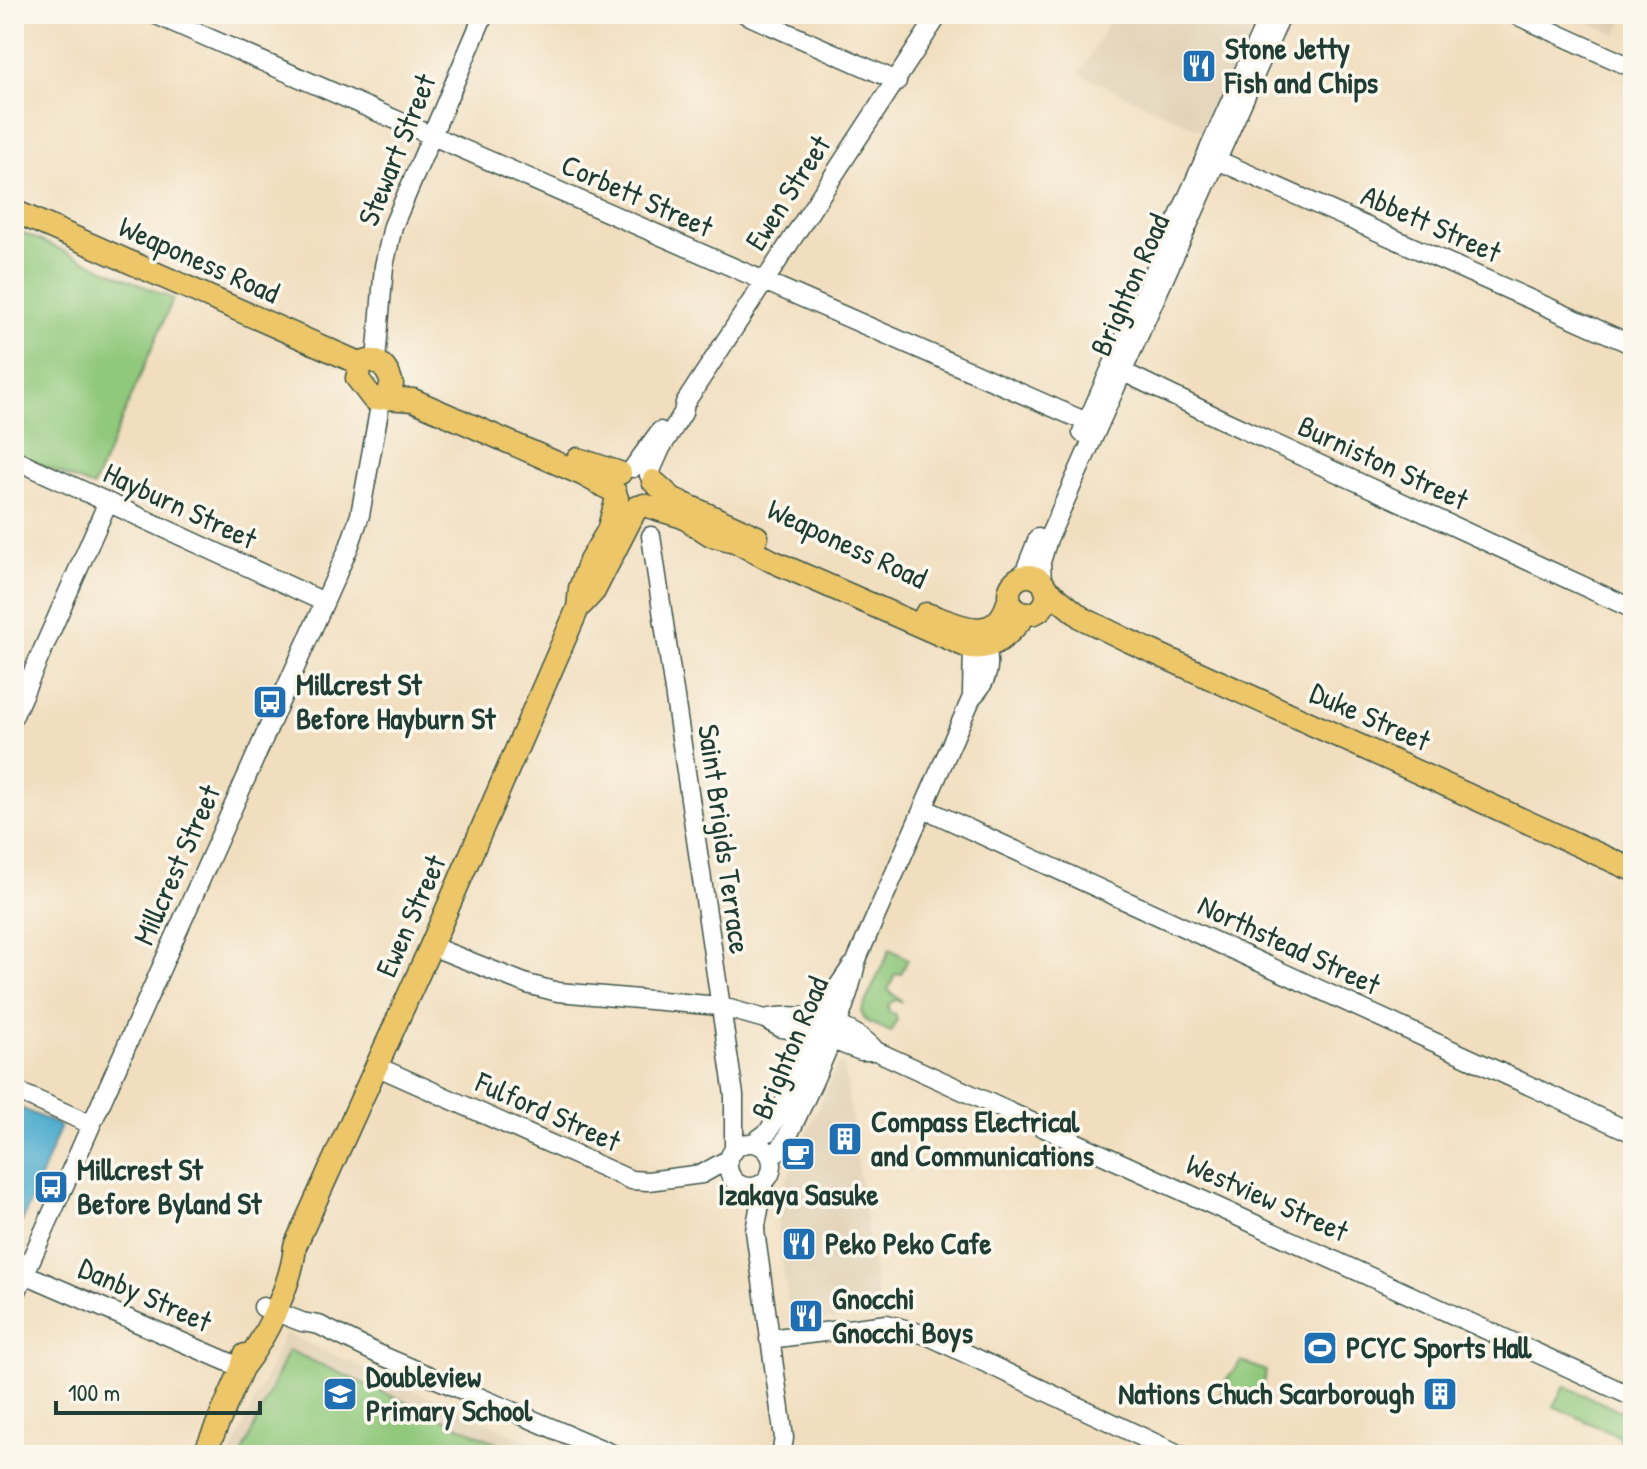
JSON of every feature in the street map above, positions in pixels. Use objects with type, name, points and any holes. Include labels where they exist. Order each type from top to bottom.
[{"type":"main road","name":"Weaponess Road","points":[[14,211],[374,382]]},
{"type":"main road","name":"Weaponess Road","points":[[14,223],[374,382],[588,463],[634,487],[711,535],[735,541],[772,561],[979,642]]},
{"type":"main road","name":"Ewen Street","points":[[204,1455],[242,1368],[246,1346],[271,1303],[284,1258],[295,1246],[431,946],[578,608],[580,588],[590,561],[634,487]]},
{"type":"main road","points":[[1037,582],[1046,600],[1000,642],[979,642],[1005,612],[1012,584],[1037,582]]},
{"type":"main road","name":"Duke Street","points":[[1037,582],[1082,618],[1633,870]]},
{"type":"main road","points":[[1009,599],[1016,611],[1032,613]]},
{"type":"main road","name":"Duke Street","points":[[1032,613],[1082,618]]},
{"type":"street","name":"Corbett Street","points":[[154,14],[1092,425]]},
{"type":"street","name":"Stewart Street","points":[[374,382],[387,246],[430,136],[484,14]]},
{"type":"street","points":[[745,14],[897,81]]},
{"type":"street","name":"Ewen Street","points":[[634,487],[675,407],[685,403],[939,14]]},
{"type":"street","name":"Brighton Road","points":[[1212,158],[1269,14]]},
{"type":"street","name":"Brighton Road","points":[[1037,582],[1092,425],[1212,158],[1282,14]]},
{"type":"street","points":[[1514,14],[1633,68]]},
{"type":"street","name":"Abbett Street","points":[[1212,158],[1633,345]]},
{"type":"street","name":"Burniston Street","points":[[1118,369],[1633,609]]},
{"type":"street","name":"Millcrest Street","points":[[14,1298],[360,515],[371,449],[374,382]]},
{"type":"street","name":"Hayburn Street","points":[[14,459],[324,602]]},
{"type":"street","points":[[14,715],[107,504]]},
{"type":"street","name":"Saint Brigids Terrace","points":[[651,536],[734,1095],[731,1155]]},
{"type":"street","name":"Brighton Road","points":[[771,1158],[788,1136],[827,1029],[837,988],[857,959],[972,697],[981,689],[987,676],[989,663],[979,642]]},
{"type":"street","name":"Northstead Street","points":[[923,808],[1633,1133]]},
{"type":"street","name":"Westview Street","points":[[431,946],[527,984],[558,992],[719,1006],[765,1019],[781,1028],[827,1029],[861,1051],[876,1051],[1633,1397]]},
{"type":"street","name":"Brighton Road","points":[[753,1143],[768,1132],[827,1029]]},
{"type":"street","name":"Fulford Street","points":[[376,1066],[631,1180],[648,1181],[702,1174],[739,1183]]},
{"type":"street","points":[[14,1090],[90,1124]]},
{"type":"street","points":[[755,1231],[764,1182],[772,1170],[771,1158],[768,1151],[753,1143],[739,1146],[731,1155],[732,1177],[739,1183],[755,1186],[764,1182]]},
{"type":"street","name":"Fulford Street","points":[[702,1174],[731,1155]]},
{"type":"street","points":[[739,1183],[755,1231],[782,1447],[794,1455]]},
{"type":"street","name":"Danby Street","points":[[25,1274],[242,1368]]},
{"type":"street","points":[[271,1303],[305,1313],[319,1325],[378,1354],[615,1455]]},
{"type":"street","points":[[769,1339],[887,1324],[929,1336],[1180,1455]]},
{"type":"shaded area","points":[[1113,14],[1262,14],[1208,134],[1080,74]]},
{"type":"shaded area","points":[[1571,14],[1626,14],[1617,35]]},
{"type":"shaded area","points":[[844,1065],[879,1312],[791,1326],[777,1223],[779,1197],[836,1066]]},
{"type":"shaded area","name":"Doubleview Primary School","points":[[285,1333],[560,1455],[231,1455]]},
{"type":"green space","points":[[14,229],[173,299],[93,487],[14,454]]},
{"type":"green space","points":[[890,949],[908,959],[901,974],[895,974],[888,990],[902,1002],[895,1000],[888,1005],[889,1012],[895,1014],[897,1020],[891,1032],[866,1021],[861,1012]]},
{"type":"green space","name":"Doubleview Primary School","points":[[288,1350],[524,1455],[242,1455]]},
{"type":"green space","points":[[1241,1361],[1266,1371],[1262,1392],[1219,1403],[1224,1383]]},
{"type":"green space","points":[[1564,1386],[1623,1412],[1630,1427],[1621,1445],[1618,1436],[1553,1406]]},
{"type":"water","points":[[14,1105],[60,1128],[22,1222],[14,1189]]},
{"type":"place","name":"Stone Jetty Fish and Chips","points":[[1199,66]]},
{"type":"place","name":"Millcrest St Before Hayburn St","points":[[270,702]]},
{"type":"place","name":"Compass Electrical and Communications","points":[[845,1139]]},
{"type":"place","name":"Izakaya Sasuke","points":[[798,1154]]},
{"type":"place","name":"Millcrest St Before Byland St","points":[[51,1187]]},
{"type":"place","name":"Peko Peko Cafe","points":[[799,1244]]},
{"type":"place","name":"Gnocchi Gnocchi Boys","points":[[806,1316]]},
{"type":"place","name":"PCYC Sports Hall","points":[[1320,1348]]},
{"type":"place","name":"Doubleview Primary School","points":[[340,1394]]},
{"type":"place","name":"Nations Chuch Scarborough","points":[[1440,1394]]}]
